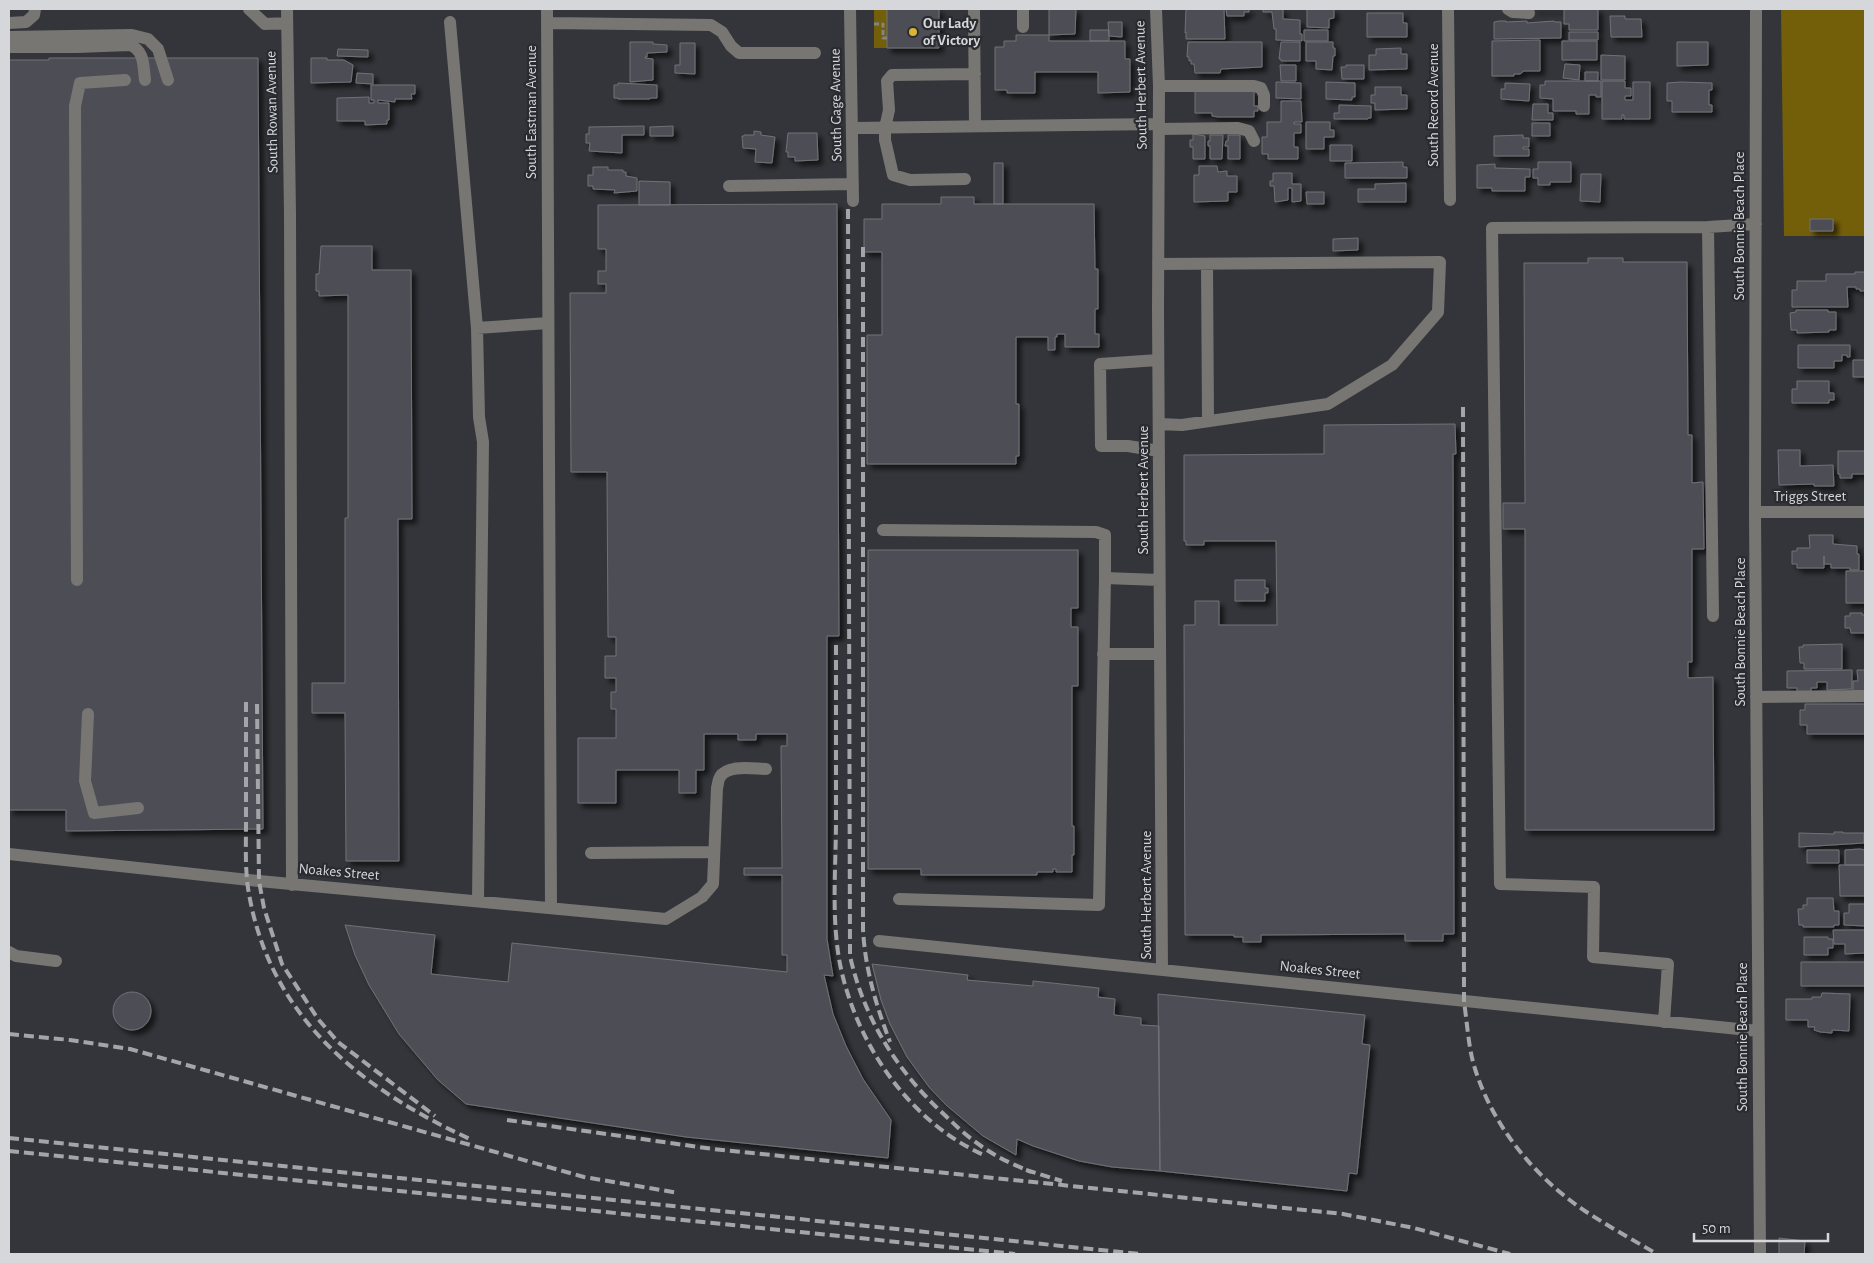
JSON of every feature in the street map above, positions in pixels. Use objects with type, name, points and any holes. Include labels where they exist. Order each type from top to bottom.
[{"type":"street","points":[[9,23],[26,22],[34,15],[35,9]]},
{"type":"street","points":[[248,9],[265,24],[287,23]]},
{"type":"street","name":"South Rowan Avenue","points":[[287,9],[290,214],[292,884]]},
{"type":"street","name":"South Eastman Avenue","points":[[547,9],[551,908]]},
{"type":"street","name":"South Gage Avenue","points":[[850,9],[853,201]]},
{"type":"street","points":[[974,9],[975,126]]},
{"type":"street","points":[[1023,9],[1023,27]]},
{"type":"street","name":"South Herbert Avenue","points":[[1156,9],[1159,86],[1158,424],[1162,970]]},
{"type":"street","name":"South Record Avenue","points":[[1448,9],[1450,200]]},
{"type":"street","points":[[1508,9],[1512,12],[1529,13]]},
{"type":"street","name":"South Bonnie Beach Place","points":[[1756,9],[1755,512],[1760,1254]]},
{"type":"street","points":[[450,22],[477,328],[479,417],[483,442],[478,901]]},
{"type":"street","points":[[548,23],[712,25],[722,32],[739,53],[815,53]]},
{"type":"street","points":[[9,37],[132,35],[148,39],[158,49],[168,80]]},
{"type":"street","points":[[9,47],[130,45],[136,47],[142,54],[145,80]]},
{"type":"street","points":[[965,179],[910,180],[893,175],[885,140],[885,128],[889,110],[886,81],[892,75],[975,74]]},
{"type":"street","points":[[77,580],[75,106],[80,83],[125,80]]},
{"type":"street","points":[[1159,86],[1254,86],[1261,88],[1264,95],[1264,106]]},
{"type":"street","points":[[853,128],[975,126],[1238,128],[1249,131],[1254,140]]},
{"type":"street","points":[[729,186],[853,184]]},
{"type":"street","points":[[1664,1022],[1668,964],[1593,956],[1594,887],[1500,884],[1492,228],[1708,227],[1756,224]]},
{"type":"street","points":[[1708,227],[1713,616]]},
{"type":"street","points":[[1158,264],[1440,262],[1438,312],[1392,365],[1328,404],[1208,422],[1182,425],[1158,424]]},
{"type":"street","points":[[1207,264],[1208,422]]},
{"type":"street","points":[[477,328],[548,323]]},
{"type":"street","points":[[1158,360],[1100,364],[1101,446],[1128,446],[1159,451]]},
{"type":"street","name":"Triggs Street","points":[[1755,512],[1865,512]]},
{"type":"street","points":[[883,530],[1096,532],[1105,535],[1099,905],[899,899]]},
{"type":"street","points":[[1105,578],[1160,580]]},
{"type":"street","points":[[1103,654],[1160,654]]},
{"type":"street","points":[[1756,696],[1865,696]]},
{"type":"street","points":[[88,714],[85,781],[94,813],[138,808]]},
{"type":"street","points":[[591,853],[714,852],[717,788],[720,778],[724,772],[730,770],[766,769]]},
{"type":"street","name":"Noakes Street","points":[[9,854],[292,884],[666,919],[702,897],[713,884],[714,852]]},
{"type":"street","name":"Noakes Street","points":[[879,941],[1758,1031]]},
{"type":"street","points":[[9,952],[16,956],[56,961]]},
{"type":"path","points":[[874,24],[883,24],[883,38],[887,38]]},
{"type":"shaded area","points":[[874,9],[887,9],[887,48],[874,48]]},
{"type":"shaded area","points":[[1781,9],[1865,9],[1865,236],[1784,236]]},
{"type":"building","name":"Our Lady of Victory","points":[[887,9],[939,9],[939,48],[887,48]]},
{"type":"building","points":[[1049,9],[1076,9],[1075,34],[1049,35]]},
{"type":"building","points":[[1186,9],[1224,9],[1225,39],[1186,39]]},
{"type":"building","points":[[1226,9],[1249,9],[1249,12],[1244,12],[1244,16],[1227,16]]},
{"type":"building","points":[[1263,9],[1283,9],[1283,19],[1300,20],[1302,41],[1276,40],[1276,29],[1274,29],[1272,12],[1263,12]]},
{"type":"building","points":[[1307,9],[1334,9],[1334,18],[1329,19],[1329,28],[1307,27]]},
{"type":"building","points":[[1564,9],[1598,9],[1598,30],[1569,30],[1569,24],[1564,24]]},
{"type":"building","points":[[1367,13],[1403,13],[1403,23],[1407,23],[1407,37],[1367,37]]},
{"type":"building","points":[[1610,16],[1625,16],[1625,19],[1641,19],[1642,37],[1611,37]]},
{"type":"building","points":[[1527,21],[1527,23],[1561,22],[1561,38],[1494,39],[1494,22]]},
{"type":"building","points":[[1108,22],[1122,22],[1122,37],[1109,36]]},
{"type":"building","points":[[1090,30],[1109,30],[1109,41],[1090,41]]},
{"type":"building","points":[[1304,30],[1328,30],[1328,41],[1304,41]]},
{"type":"building","points":[[1569,32],[1598,32],[1598,40],[1569,40]]},
{"type":"building","points":[[1016,35],[1049,35],[1049,41],[1125,41],[1125,59],[1130,59],[1130,92],[1098,93],[1098,72],[1035,72],[1035,93],[1007,93],[1007,90],[995,90],[995,47],[1004,47],[1004,41],[1016,41]]},
{"type":"building","points":[[1540,40],[1540,71],[1524,71],[1520,74],[1514,74],[1514,76],[1492,76],[1492,41]]},
{"type":"building","points":[[1562,41],[1597,41],[1597,60],[1562,60]]},
{"type":"building","points":[[630,42],[653,42],[653,44],[667,45],[667,52],[647,53],[647,57],[645,57],[653,59],[653,80],[630,82]]},
{"type":"building","points":[[1188,42],[1262,42],[1262,67],[1221,69],[1220,73],[1195,73],[1194,64],[1191,64],[1191,60],[1189,61],[1189,57],[1187,57]]},
{"type":"building","points":[[1281,42],[1300,42],[1300,61],[1281,61],[1279,59]]},
{"type":"building","points":[[1306,42],[1333,42],[1335,56],[1333,56],[1332,70],[1316,69],[1316,61],[1306,61]]},
{"type":"building","points":[[1677,42],[1708,42],[1708,65],[1677,66]]},
{"type":"building","points":[[680,43],[695,43],[695,74],[675,73],[675,65],[680,65]]},
{"type":"building","points":[[1401,48],[1401,54],[1407,54],[1407,69],[1369,70],[1369,55],[1376,55],[1376,49]]},
{"type":"building","points":[[338,49],[368,50],[368,57],[337,56]]},
{"type":"building","points":[[1601,55],[1625,56],[1625,80],[1601,80]]},
{"type":"building","points":[[49,58],[258,58],[263,829],[66,831],[66,810],[9,810],[9,60],[49,60]]},
{"type":"building","points":[[311,58],[344,60],[353,65],[351,82],[311,83]]},
{"type":"building","points":[[1565,64],[1580,65],[1579,80],[1563,78]]},
{"type":"building","points":[[1280,65],[1296,65],[1296,81],[1281,81]]},
{"type":"building","points":[[1346,65],[1364,65],[1364,79],[1342,79],[1341,67],[1346,67]]},
{"type":"building","points":[[1585,72],[1598,72],[1598,81],[1585,81]]},
{"type":"building","points":[[357,73],[373,74],[373,84],[356,83]]},
{"type":"building","points":[[1545,81],[1601,81],[1601,97],[1589,95],[1589,114],[1576,114],[1576,111],[1553,111],[1553,99],[1540,98],[1540,85],[1545,85]]},
{"type":"building","points":[[1602,81],[1625,81],[1625,88],[1631,88],[1631,96],[1625,96],[1625,100],[1633,100],[1633,82],[1650,82],[1650,119],[1624,119],[1624,115],[1622,115],[1622,119],[1602,119]]},
{"type":"building","points":[[1276,82],[1301,83],[1301,99],[1276,98]]},
{"type":"building","points":[[1326,82],[1355,83],[1355,97],[1352,97],[1352,100],[1326,99]]},
{"type":"building","points":[[618,83],[657,85],[657,98],[614,98],[614,85],[618,85]]},
{"type":"building","points":[[1505,83],[1530,84],[1529,101],[1501,99],[1501,89],[1505,89]]},
{"type":"building","points":[[1667,83],[1712,83],[1712,90],[1709,90],[1709,105],[1712,105],[1712,112],[1672,112],[1672,101],[1667,101]]},
{"type":"building","points":[[371,85],[415,85],[415,94],[411,94],[412,99],[395,99],[395,102],[378,100],[378,103],[389,103],[389,120],[387,120],[387,124],[365,125],[365,121],[337,121],[337,98],[369,97],[369,103],[374,103],[374,100],[371,100]]},
{"type":"building","points":[[1375,87],[1401,87],[1401,95],[1407,95],[1407,109],[1375,110],[1375,103],[1371,103],[1371,95],[1375,95]]},
{"type":"building","points":[[1195,90],[1254,90],[1254,106],[1258,106],[1258,111],[1254,111],[1254,117],[1218,117],[1212,116],[1212,113],[1195,113]]},
{"type":"building","points":[[1281,101],[1301,101],[1302,122],[1294,122],[1294,124],[1301,124],[1301,133],[1294,133],[1294,147],[1298,147],[1298,159],[1268,159],[1268,154],[1262,154],[1262,137],[1267,137],[1267,122],[1281,122]]},
{"type":"building","points":[[1533,104],[1548,104],[1548,113],[1553,113],[1553,120],[1532,120]]},
{"type":"building","points":[[1339,105],[1371,106],[1371,118],[1334,119],[1334,113],[1339,113]]},
{"type":"building","points":[[1306,122],[1330,122],[1330,130],[1334,130],[1334,137],[1324,137],[1324,149],[1306,149]]},
{"type":"building","points":[[1532,123],[1550,123],[1550,136],[1532,136]]},
{"type":"building","points":[[644,126],[644,135],[622,135],[622,153],[589,151],[590,143],[586,143],[586,134],[589,134],[589,127]]},
{"type":"building","points":[[673,126],[673,136],[650,136],[650,127]]},
{"type":"building","points":[[754,131],[761,132],[761,135],[775,137],[772,163],[755,162],[756,149],[743,148],[742,136],[754,135]]},
{"type":"building","points":[[788,133],[817,133],[818,160],[795,161],[795,157],[788,157],[788,152],[786,152]]},
{"type":"building","points":[[1193,134],[1205,136],[1205,159],[1193,159],[1193,147],[1190,147],[1190,140],[1193,140]]},
{"type":"building","points":[[1210,135],[1223,135],[1222,159],[1210,159],[1208,141],[1210,141]]},
{"type":"building","points":[[1228,135],[1240,135],[1240,159],[1228,159],[1228,146],[1225,146],[1226,141],[1228,141]]},
{"type":"building","points":[[1523,135],[1523,138],[1529,138],[1529,147],[1523,147],[1523,149],[1529,149],[1529,156],[1494,156],[1494,136]]},
{"type":"building","points":[[1330,145],[1352,145],[1352,161],[1330,161]]},
{"type":"building","points":[[1403,162],[1403,167],[1407,167],[1407,178],[1345,178],[1345,163]]},
{"type":"building","points":[[1538,162],[1571,162],[1571,182],[1550,182],[1550,185],[1538,185],[1538,178],[1533,178],[1533,169],[1538,169]]},
{"type":"building","points":[[994,163],[1003,163],[1003,204],[994,204]]},
{"type":"building","points":[[1495,164],[1495,168],[1530,169],[1530,177],[1525,177],[1525,191],[1492,191],[1492,188],[1477,188],[1477,165]]},
{"type":"building","points":[[1199,166],[1217,166],[1218,172],[1227,171],[1227,176],[1237,176],[1237,192],[1228,192],[1228,201],[1194,202],[1194,175],[1199,175]]},
{"type":"building","points":[[593,167],[623,170],[623,172],[626,172],[626,176],[637,178],[637,191],[614,193],[615,190],[593,189],[593,186],[588,186],[588,175],[593,175]]},
{"type":"building","points":[[1273,173],[1292,173],[1292,184],[1301,184],[1301,201],[1292,202],[1292,188],[1288,188],[1288,200],[1275,202],[1274,186],[1270,186],[1270,181],[1273,181]]},
{"type":"building","points":[[1581,174],[1601,174],[1600,202],[1580,201]]},
{"type":"building","points":[[639,181],[670,182],[670,205],[639,205]]},
{"type":"building","points":[[1406,183],[1406,202],[1358,202],[1358,189],[1375,189],[1375,184]]},
{"type":"building","points":[[1306,192],[1324,192],[1324,204],[1307,204]]},
{"type":"building","points":[[941,197],[974,197],[974,204],[1094,204],[1095,269],[1098,269],[1098,309],[1095,309],[1095,334],[1099,334],[1099,347],[1065,347],[1065,334],[1057,334],[1057,337],[1055,337],[1055,350],[1048,350],[1048,337],[1016,337],[1016,404],[1019,404],[1019,456],[1016,456],[1016,464],[867,464],[867,335],[882,335],[882,252],[864,252],[864,219],[882,219],[882,204],[941,204]]},
{"type":"building","points":[[837,204],[839,636],[827,636],[827,939],[833,976],[824,975],[833,1014],[846,1046],[863,1079],[891,1120],[888,1158],[686,1137],[466,1104],[438,1080],[399,1034],[369,985],[355,955],[345,925],[435,935],[431,974],[508,982],[512,943],[787,972],[787,955],[782,955],[782,875],[744,875],[744,868],[782,868],[781,746],[787,746],[787,734],[756,734],[756,740],[738,740],[738,734],[704,734],[704,770],[696,770],[696,793],[679,793],[679,770],[616,770],[616,803],[578,803],[578,738],[616,738],[616,709],[611,709],[611,692],[616,692],[616,678],[605,678],[605,656],[616,656],[616,637],[608,637],[607,472],[571,472],[570,293],[606,293],[606,284],[598,284],[598,271],[606,271],[606,249],[598,249],[598,205]]},
{"type":"building","points":[[1810,219],[1833,219],[1833,231],[1810,231]]},
{"type":"building","points":[[1358,238],[1358,250],[1333,251],[1333,239]]},
{"type":"building","points":[[321,246],[372,246],[372,270],[411,270],[412,519],[398,519],[399,861],[346,861],[345,713],[312,713],[312,683],[345,683],[345,518],[348,518],[348,295],[319,296],[319,291],[316,291],[316,274],[319,274]]},
{"type":"building","points":[[1588,258],[1623,258],[1623,262],[1687,262],[1688,435],[1692,435],[1692,483],[1703,482],[1704,549],[1692,549],[1692,662],[1688,662],[1688,678],[1713,677],[1714,830],[1525,830],[1525,529],[1503,529],[1503,503],[1525,503],[1524,263],[1588,263]]},
{"type":"building","points":[[1855,272],[1865,272],[1865,291],[1860,291],[1856,287],[1847,287],[1848,307],[1792,307],[1792,290],[1797,290],[1797,281],[1826,281],[1826,274],[1855,274]]},
{"type":"building","points":[[1796,310],[1828,310],[1828,312],[1836,312],[1836,330],[1797,333],[1797,330],[1791,330],[1790,313],[1796,312]]},
{"type":"building","points":[[1798,345],[1850,345],[1850,357],[1842,355],[1842,361],[1834,361],[1834,368],[1798,368]]},
{"type":"building","points":[[1853,360],[1865,360],[1865,377],[1853,377]]},
{"type":"building","points":[[1797,381],[1829,381],[1829,393],[1834,393],[1834,400],[1829,400],[1829,403],[1792,403],[1792,389],[1797,389]]},
{"type":"building","points":[[1455,424],[1456,454],[1453,454],[1454,934],[1443,934],[1443,941],[1405,941],[1405,934],[1261,935],[1261,942],[1243,942],[1243,937],[1234,937],[1234,935],[1185,935],[1184,625],[1195,625],[1195,601],[1219,601],[1219,625],[1277,625],[1276,541],[1204,541],[1204,545],[1186,545],[1186,541],[1184,541],[1184,455],[1324,454],[1324,425]]},
{"type":"building","points":[[1778,450],[1800,450],[1800,466],[1833,465],[1834,486],[1814,486],[1814,484],[1779,485]]},
{"type":"building","points":[[1838,451],[1865,451],[1865,474],[1852,474],[1852,478],[1840,478],[1840,474],[1838,474]]},
{"type":"building","points":[[1809,535],[1833,535],[1833,544],[1857,546],[1859,570],[1831,568],[1831,564],[1824,564],[1824,568],[1797,568],[1797,564],[1792,564],[1792,551],[1797,551],[1797,548],[1810,548]]},
{"type":"building","points":[[868,550],[1078,550],[1078,608],[1071,608],[1071,627],[1078,627],[1078,686],[1072,686],[1072,826],[1074,826],[1074,855],[1072,855],[1072,872],[1056,872],[1056,869],[1053,869],[1053,872],[1037,872],[1037,875],[921,875],[921,869],[868,869]]},
{"type":"building","points":[[1846,571],[1865,571],[1865,603],[1846,603]]},
{"type":"building","points":[[1235,580],[1265,580],[1265,588],[1268,588],[1268,593],[1265,593],[1265,601],[1235,601]]},
{"type":"building","points":[[1850,613],[1862,613],[1862,615],[1865,615],[1865,633],[1851,633],[1850,628],[1845,628],[1845,616],[1850,616]]},
{"type":"building","points":[[1842,644],[1842,669],[1804,669],[1804,663],[1800,663],[1799,647],[1803,647],[1803,645]]},
{"type":"building","points":[[1852,670],[1852,689],[1827,690],[1827,682],[1817,682],[1817,688],[1811,688],[1811,693],[1797,693],[1797,688],[1787,688],[1787,671]]},
{"type":"building","points":[[1857,670],[1865,670],[1865,694],[1853,692],[1853,681],[1858,681]]},
{"type":"building","points":[[1805,704],[1865,704],[1865,734],[1807,734],[1807,725],[1800,725],[1800,710],[1805,710]]},
{"type":"building","points":[[1834,832],[1864,833],[1864,843],[1799,847],[1799,833],[1834,834]]},
{"type":"building","points":[[1807,850],[1839,850],[1839,863],[1807,863]]},
{"type":"building","points":[[1845,850],[1865,850],[1865,865],[1845,865]]},
{"type":"building","points":[[1839,865],[1865,865],[1865,896],[1840,896]]},
{"type":"building","points":[[1807,898],[1833,898],[1834,911],[1839,911],[1839,925],[1834,925],[1834,927],[1803,927],[1803,925],[1799,925],[1798,909],[1803,909],[1803,905],[1807,905]]},
{"type":"building","points":[[1849,904],[1865,904],[1865,926],[1844,925],[1844,913],[1849,913]]},
{"type":"building","points":[[1833,930],[1865,930],[1865,953],[1845,954],[1845,944],[1834,944]]},
{"type":"building","points":[[1804,937],[1828,937],[1828,939],[1833,939],[1833,948],[1828,948],[1828,955],[1804,955]]},
{"type":"building","points":[[1801,962],[1865,962],[1865,986],[1801,986]]},
{"type":"building","points":[[872,964],[968,975],[967,980],[1033,986],[1033,981],[1099,988],[1098,997],[1115,999],[1114,1015],[1141,1018],[1141,1025],[1159,1026],[1160,1171],[1112,1167],[1079,1161],[1017,1139],[1016,1155],[983,1136],[946,1105],[929,1087],[907,1057],[890,1024],[881,1000]]},
{"type":"building","points":[[132,992],[145,998],[151,1011],[145,1024],[132,1030],[119,1024],[113,1011],[119,998]]},
{"type":"building","points":[[1822,993],[1850,994],[1849,1031],[1832,1030],[1832,1033],[1820,1032],[1814,1030],[1815,1027],[1808,1027],[1808,1020],[1786,1020],[1786,999],[1812,999],[1812,997],[1821,997]]},
{"type":"building","points":[[1158,994],[1365,1015],[1362,1044],[1370,1045],[1357,1174],[1349,1173],[1347,1191],[1160,1171]]},
{"type":"building","points":[[1779,1238],[1805,1241],[1804,1254],[1779,1254]]},
{"type":"railway","points":[[848,209],[850,956],[865,1003],[875,1025],[886,1045],[915,1084],[931,1102],[972,1139],[1001,1158],[1031,1172]]},
{"type":"railway","points":[[863,247],[863,929],[872,987],[890,1042]]},
{"type":"railway","points":[[1463,407],[1464,1002],[1473,1062],[1490,1106],[1502,1127],[1531,1165],[1548,1182],[1585,1211],[1657,1254]]},
{"type":"railway","points":[[836,645],[835,910],[837,946],[848,994],[859,1023],[873,1051],[890,1078],[933,1123],[959,1142],[986,1156]]},
{"type":"railway","points":[[246,702],[247,880],[259,934],[276,975],[298,1011],[326,1043],[358,1072],[393,1097],[431,1120],[472,1140]]},
{"type":"railway","points":[[257,704],[259,881],[264,908],[282,964],[318,1019],[338,1042],[435,1116]]},
{"type":"railway","points":[[9,1034],[70,1040],[130,1049],[584,1177],[679,1193]]},
{"type":"railway","points":[[507,1120],[713,1149],[1343,1214],[1414,1228],[1510,1254]]},
{"type":"railway","points":[[9,1138],[1140,1254]]},
{"type":"railway","points":[[9,1151],[1015,1254]]},
{"type":"railway","points":[[1026,1170],[1062,1181]]},
{"type":"place","name":"Our Lady of Victory","points":[[913,32]]}]
